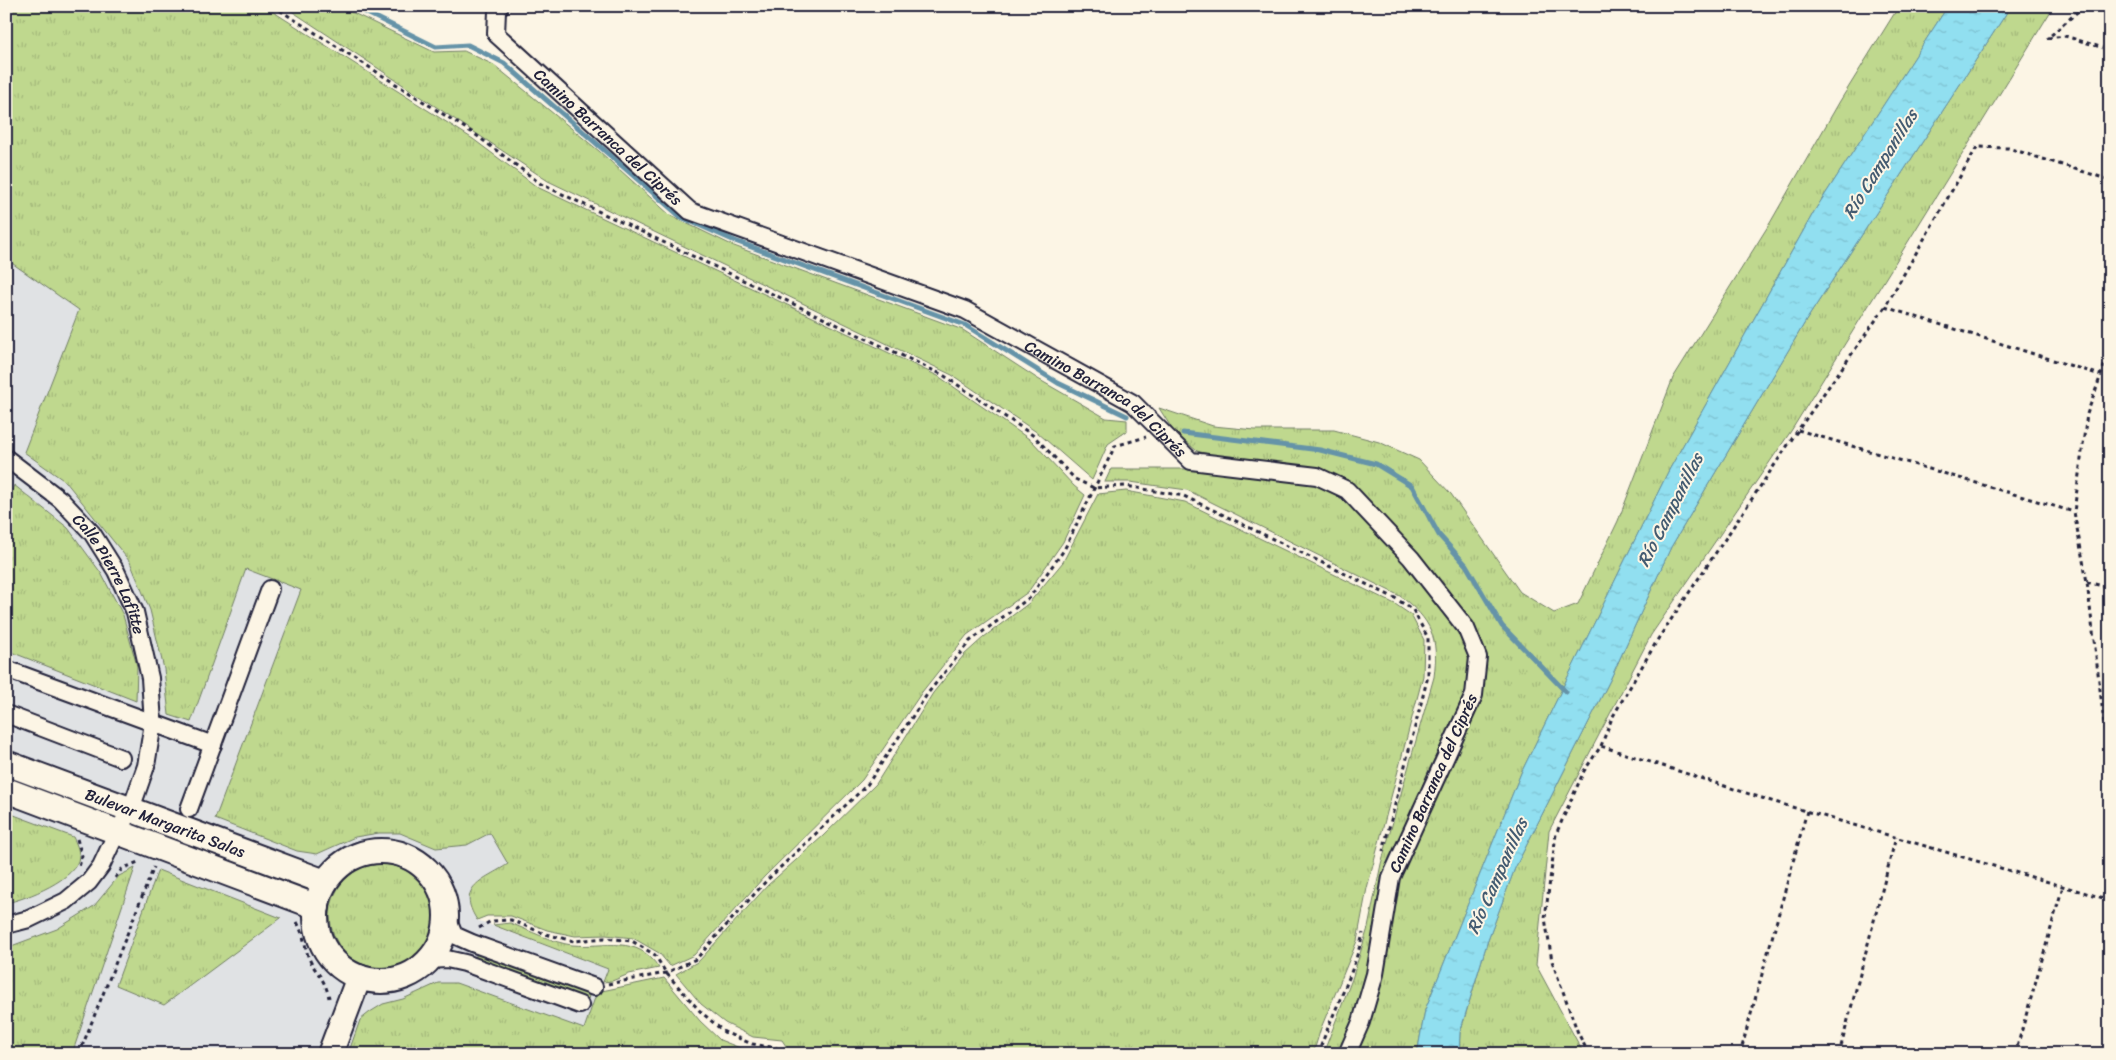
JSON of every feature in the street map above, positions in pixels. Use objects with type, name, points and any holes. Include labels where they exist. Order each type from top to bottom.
[{"type":"street","name":"Camino Barranca del Ciprés","points":[[500,6],[497,11],[496,34],[690,211],[966,310],[1133,403],[1191,461],[1317,476],[1347,490],[1411,558],[1466,628],[1478,657],[1474,696],[1391,877],[1375,974],[1361,1022],[1347,1054]]},
{"type":"street","name":"Calle Pierre Lafitte","points":[[6,458],[61,500],[92,533],[116,571],[135,612],[150,678],[153,723],[146,766],[131,809],[102,866],[89,882],[66,901],[29,919],[6,925]]},
{"type":"street","points":[[189,809],[270,590]]},
{"type":"street","points":[[6,669],[213,745]]},
{"type":"street","points":[[6,714],[121,758]]},
{"type":"street","name":"Bulevar Margarita Salas","points":[[6,763],[325,882]]},
{"type":"street","name":"Bulevar Margarita Salas","points":[[6,790],[317,907]]},
{"type":"street","points":[[400,853],[422,865],[442,892],[446,930],[439,948],[411,975],[392,981],[365,980],[342,969],[323,948],[316,926],[317,900],[325,882],[342,864],[357,855],[400,853]]},
{"type":"street","points":[[444,913],[454,935],[594,987]]},
{"type":"street","points":[[426,960],[446,959],[465,963],[580,1005]]},
{"type":"street","points":[[330,1054],[359,977]]},
{"type":"path","points":[[273,6],[476,135],[541,184],[943,375],[1034,436],[1075,479],[1094,488],[1126,486],[1184,496],[1395,598],[1413,610],[1428,638],[1428,676],[1382,855]]},
{"type":"path","points":[[2084,6],[2048,38],[2065,36],[2110,50]]},
{"type":"path","points":[[1589,1054],[1578,1033],[1552,961],[1545,918],[1556,834],[1584,771],[1601,746],[1612,718],[1658,639],[1798,430],[1885,306],[1978,147],[2008,148],[2110,180]]},
{"type":"path","points":[[1885,306],[2110,378]]},
{"type":"path","points":[[2110,350],[2087,414],[2074,512],[2087,582],[2110,772]]},
{"type":"path","points":[[1798,430],[2074,512]]},
{"type":"path","points":[[594,987],[666,973],[696,959],[767,880],[867,785],[928,693],[970,641],[1029,598],[1064,550],[1115,446],[1161,433]]},
{"type":"path","points":[[2087,582],[2110,588]]},
{"type":"path","points":[[1601,746],[1896,838],[2110,900]]},
{"type":"path","points":[[1740,1054],[1807,811]]},
{"type":"path","points":[[76,837],[80,844],[82,856],[78,868],[95,891],[102,893],[122,869],[134,862],[140,862]]},
{"type":"path","points":[[1839,1054],[1896,838]]},
{"type":"path","points":[[79,1054],[154,866],[147,862]]},
{"type":"path","points":[[2016,1054],[2064,886]]},
{"type":"path","points":[[295,919],[304,936],[308,957],[326,984],[330,1003]]},
{"type":"path","points":[[477,930],[491,921],[511,920],[545,934],[574,941],[605,938],[632,942],[655,955],[666,973],[700,1011],[724,1032],[752,1044],[776,1048]]},
{"type":"path","points":[[1318,1054],[1327,1027],[1347,982],[1364,929]]},
{"type":"shaded area","points":[[6,259],[80,310],[25,452],[66,482],[130,562],[150,610],[164,669],[169,715],[191,722],[246,569],[301,590],[215,819],[297,851],[317,854],[355,837],[379,833],[400,833],[436,848],[467,845],[490,833],[509,864],[475,884],[469,908],[477,920],[608,969],[597,992],[584,1029],[503,1054],[6,1054]]},
{"type":"green space","points":[[6,6],[264,6],[473,139],[537,187],[938,376],[1032,441],[1074,486],[1085,495],[1063,542],[1028,592],[967,635],[922,692],[862,780],[764,877],[694,955],[670,966],[659,953],[633,938],[606,935],[575,936],[547,930],[511,916],[487,916],[477,920],[469,899],[471,892],[475,885],[508,864],[490,833],[467,845],[436,848],[400,833],[379,833],[355,837],[317,854],[297,851],[215,819],[301,590],[246,569],[191,722],[169,715],[164,669],[150,610],[130,562],[66,482],[24,452],[79,310],[6,259]]},
{"type":"green space","points":[[284,6],[339,6],[434,52],[464,51],[494,65],[599,151],[671,216],[734,246],[963,330],[1038,379],[1106,418],[1127,420],[1127,431],[1108,444],[1092,480],[1038,433],[952,375],[548,181]]},
{"type":"green space","points":[[1899,6],[1948,6],[1815,210],[1668,472],[1521,773],[1425,1010],[1417,1054],[1355,1054],[1396,890],[1405,864],[1480,697],[1486,665],[1481,640],[1464,614],[1361,495],[1197,451],[1174,432],[1159,408],[1213,426],[1255,430],[1334,430],[1379,442],[1419,460],[1451,494],[1520,592],[1554,613],[1578,604],[1618,521],[1673,378],[1770,223],[1840,101]]},
{"type":"green space","points":[[2011,6],[2054,6],[1791,431],[1651,635],[1549,831],[1536,965],[1584,1054],[1459,1054],[1460,1033],[1487,943],[1515,868],[1610,680],[1671,547],[1807,319]]},
{"type":"green space","points":[[1111,469],[1188,469],[1287,478],[1324,486],[1368,519],[1427,586],[1461,631],[1471,659],[1468,689],[1428,772],[1388,870],[1370,968],[1354,1017],[1338,1054],[1323,1054],[1352,979],[1368,928],[1381,864],[1434,677],[1435,651],[1431,631],[1420,613],[1400,596],[1187,490],[1130,482],[1105,482]]},
{"type":"green space","points":[[14,485],[68,528],[101,573],[123,615],[137,666],[136,701],[6,650],[6,506]]},
{"type":"green space","points":[[1126,491],[1185,502],[1395,604],[1411,615],[1424,640],[1423,676],[1367,888],[1357,941],[1321,1028],[1313,1054],[775,1054],[786,1046],[782,1040],[753,1037],[725,1023],[701,1004],[676,974],[699,961],[768,885],[823,836],[876,784],[933,693],[964,655],[984,637],[1029,603],[1063,562],[1098,494]]},
{"type":"green space","points":[[6,812],[73,837],[79,856],[70,872],[61,880],[50,887],[6,903]]},
{"type":"green space","points":[[382,864],[402,868],[411,872],[419,879],[426,887],[430,896],[434,916],[430,936],[426,945],[419,953],[411,960],[402,964],[382,968],[362,964],[353,960],[345,953],[338,945],[334,936],[330,916],[334,896],[338,887],[345,879],[353,872],[362,868]]},
{"type":"green space","points":[[135,868],[72,1054],[6,1054],[6,948],[57,929],[94,906],[119,876]]},
{"type":"green space","points":[[158,870],[281,918],[164,1005],[116,985]]},
{"type":"green space","points":[[510,923],[565,944],[620,945],[641,950],[659,968],[603,982],[608,969],[493,925]]},
{"type":"green space","points":[[477,952],[590,993],[588,999],[475,959]]},
{"type":"green space","points":[[664,978],[700,1021],[720,1040],[755,1054],[348,1054],[360,1020],[370,1012],[383,1004],[403,999],[438,983],[456,983],[584,1029],[597,992]]},
{"type":"water","name":"Río Campanillas","points":[[1948,6],[2011,6],[1807,319],[1671,547],[1610,680],[1515,868],[1487,943],[1460,1032],[1459,1054],[1417,1054],[1425,1010],[1521,773],[1668,472],[1815,210]]},
{"type":"waterway","points":[[353,6],[436,47],[468,45],[504,63],[681,217],[735,241],[965,325],[1058,383],[1127,416]]},
{"type":"waterway","points":[[1183,433],[1320,450],[1376,464],[1412,486],[1439,535],[1466,565],[1502,626],[1566,692]]}]
